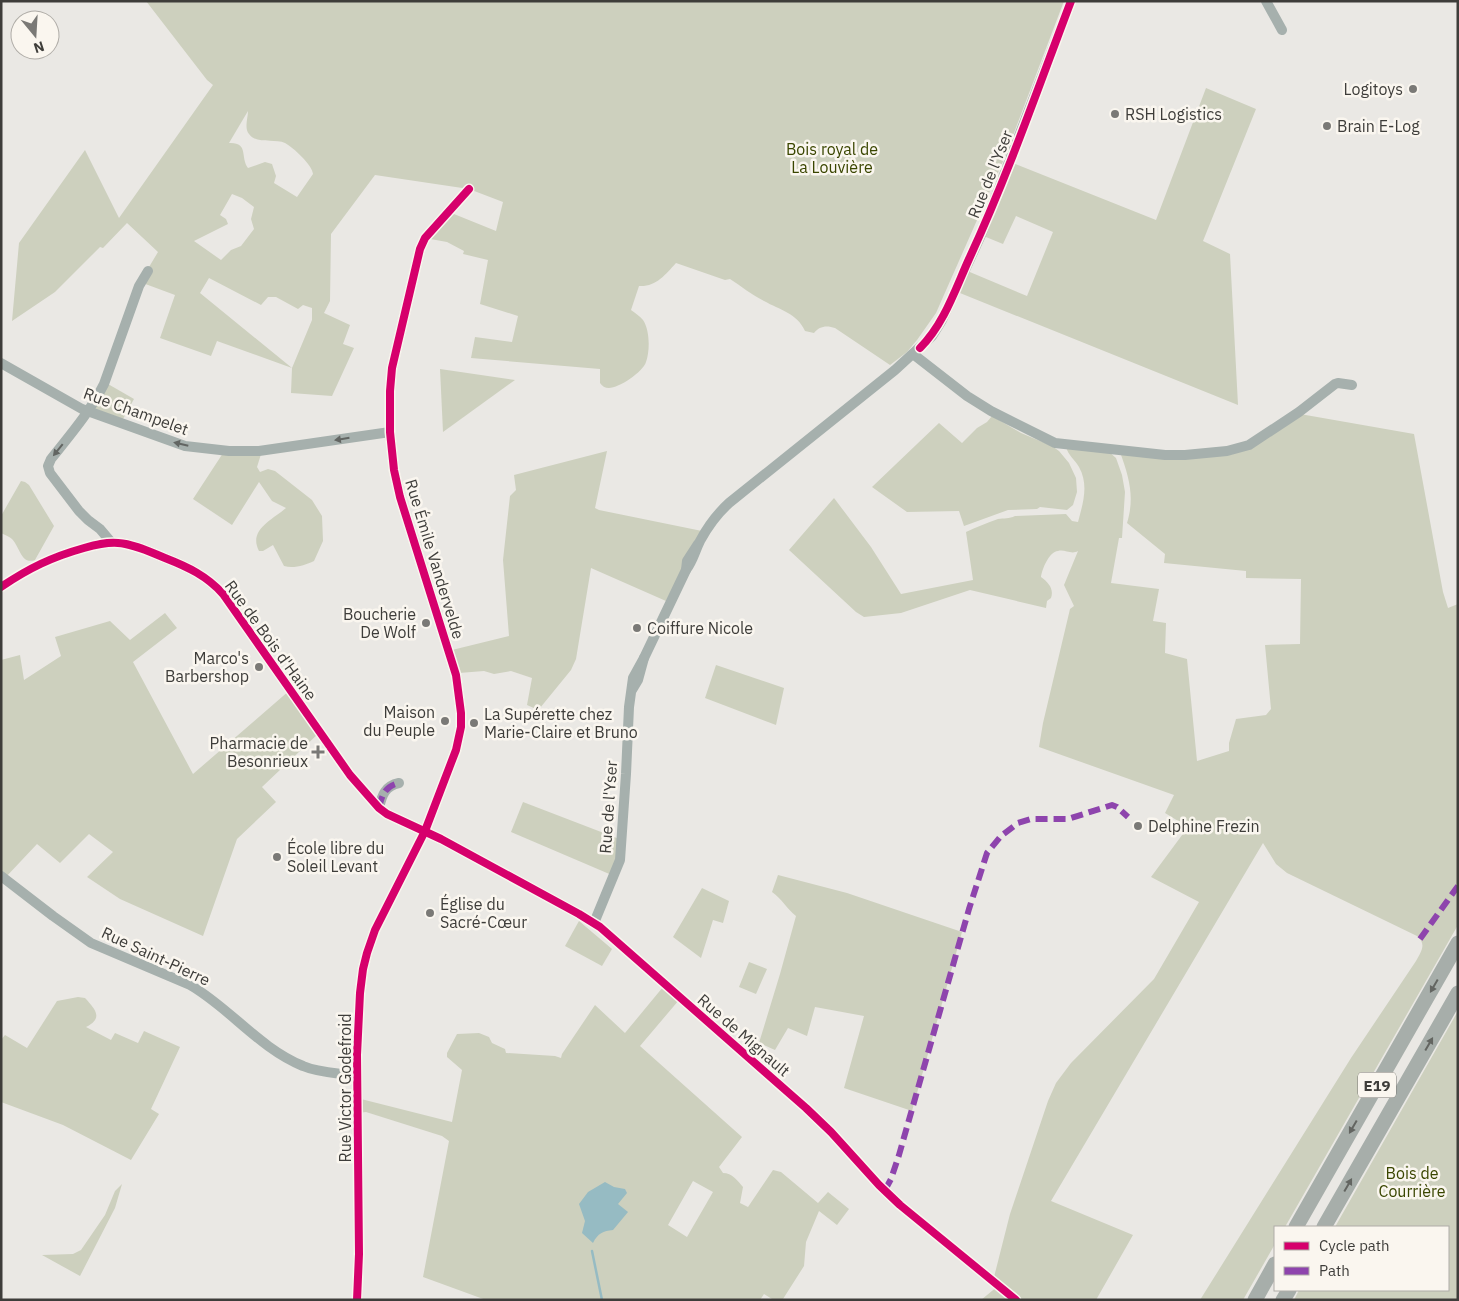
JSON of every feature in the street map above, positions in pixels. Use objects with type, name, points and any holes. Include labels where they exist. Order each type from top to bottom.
[{"type":"highway","name":"E19","points":[[1297,1226],[1458,944]]},
{"type":"highway","name":"E19","points":[[1325,1226],[1458,993]]},
{"type":"highway","points":[[1255,1300],[1274,1266]]},
{"type":"street","name":"Rue de l'Yser","points":[[594,923],[620,860],[628,717],[632,690],[638,680],[644,658],[686,570],[688,561],[712,521],[729,502],[913,354],[932,336],[942,320],[981,235],[1071,1]]},
{"type":"street","points":[[1266,1],[1282,30]]},
{"type":"street","name":"Rue Émile Vandervelde","points":[[424,831],[456,750],[461,727],[460,697],[449,650],[400,497],[394,470],[390,432],[390,391],[392,368],[418,253],[425,238],[469,189]]},
{"type":"street","points":[[111,542],[100,528],[79,511],[48,469],[48,466],[51,459],[88,412],[104,384],[139,286],[148,271]]},
{"type":"street","points":[[913,354],[966,396],[991,411],[1055,443],[1165,455],[1227,451],[1249,445],[1299,412],[1335,384],[1352,385]]},
{"type":"street","name":"Rue Champelet","points":[[1,362],[88,412],[184,446],[236,451],[272,450],[390,432]]},
{"type":"street","name":"Rue de Bois d'Haine","points":[[1,587],[45,561],[111,542],[126,544],[181,564],[199,573],[213,584],[350,775],[379,808],[387,814],[424,831]]},
{"type":"street","points":[[379,808],[386,789],[392,784],[399,782]]},
{"type":"street","name":"Rue de Mignault","points":[[424,831],[594,923],[806,1108],[900,1205],[1016,1300]]},
{"type":"street","name":"Rue Victor Godefroid","points":[[357,1300],[359,1152],[356,1076],[360,993],[366,953],[384,910],[424,831]]},
{"type":"street","name":"Rue Saint-Pierre","points":[[1,876],[91,943],[190,985],[205,994],[274,1049],[302,1065],[356,1076]]},
{"type":"green space","name":"Bois royal de La Louvière","points":[[146,1],[1064,1],[1004,159],[936,313],[907,352],[890,365],[835,328],[823,327],[814,333],[805,331],[793,316],[760,299],[730,279],[725,280],[676,263],[664,276],[655,282],[650,285],[639,286],[631,310],[643,320],[647,329],[649,347],[646,362],[630,379],[619,385],[609,388],[602,385],[600,383],[600,369],[471,358],[475,337],[512,342],[518,316],[480,304],[488,260],[463,254],[464,251],[447,242],[425,238],[449,212],[496,231],[503,202],[469,189],[375,175],[331,234],[330,301],[324,313],[350,325],[343,344],[354,348],[332,396],[291,393],[292,368],[217,341],[211,356],[160,338],[175,295],[140,282],[158,252],[127,223],[55,292],[12,321],[19,243],[85,150],[119,218],[213,85],[207,80]],"holes":[[[248,111],[247,129],[252,137],[285,143],[297,152],[310,166],[313,174],[297,197],[274,183],[276,176],[272,164],[265,162],[248,168],[242,148],[235,143],[229,143]],[[232,194],[242,198],[254,207],[251,219],[254,229],[241,246],[231,250],[221,260],[194,241],[228,224],[226,219],[220,215]],[[209,278],[261,305],[268,297],[276,297],[298,309],[303,305],[312,308],[312,320],[292,368],[200,293]]]},
{"type":"green space","points":[[1206,88],[1256,109],[1203,241],[1230,254],[1238,405],[955,291],[965,270],[1027,296],[1053,232],[1016,216],[1003,244],[981,235],[1013,163],[1156,220]]},
{"type":"green space","points":[[440,369],[515,380],[443,432]]},
{"type":"green space","points":[[108,384],[134,399],[123,419],[95,409]]},
{"type":"green space","points":[[1300,414],[1414,434],[1443,592],[1448,608],[1458,604],[1458,925],[1286,1226],[1274,1226],[1274,1246],[1243,1300],[1200,1300],[1351,1058],[1416,961],[1422,948],[1422,942],[1417,936],[1287,873],[1276,864],[1263,843],[1051,1201],[1133,1235],[1096,1300],[981,1300],[998,1286],[993,1281],[1010,1214],[1048,1101],[1056,1083],[1071,1063],[1154,979],[1199,902],[1151,877],[1188,827],[1165,813],[1174,795],[1039,747],[1070,609],[1074,606],[1064,585],[1078,551],[1055,552],[1047,561],[1041,577],[1048,584],[1052,592],[1051,598],[1047,601],[1046,608],[970,590],[901,613],[864,617],[856,612],[789,550],[834,498],[871,547],[901,594],[973,580],[966,532],[998,519],[1015,516],[1066,514],[1072,521],[1078,522],[1082,508],[1084,481],[1079,467],[1068,453],[1066,447],[1108,451],[1116,458],[1125,492],[1122,538],[1119,538],[1111,583],[1159,589],[1153,621],[1166,623],[1165,653],[1187,659],[1197,761],[1229,751],[1229,743],[1236,719],[1266,715],[1271,709],[1265,645],[1300,644],[1301,579],[1246,578],[1246,571],[1164,563],[1165,554],[1127,523],[1131,496],[1120,452],[1228,455]]},
{"type":"green space","points":[[992,416],[1021,433],[1052,446],[1059,451],[1069,463],[1076,478],[1077,492],[1073,505],[1067,510],[1040,507],[1037,509],[1008,510],[964,526],[959,511],[907,512],[872,487],[939,423],[962,443]]},
{"type":"green space","points":[[225,450],[262,451],[257,467],[260,472],[268,469],[275,471],[312,500],[322,516],[323,541],[314,561],[288,567],[284,566],[273,545],[263,551],[259,551],[256,544],[259,531],[268,521],[286,508],[272,501],[259,482],[232,525],[193,499]]},
{"type":"green space","points":[[607,451],[595,508],[702,531],[666,601],[591,568],[576,659],[571,670],[540,708],[536,709],[527,705],[532,678],[511,671],[494,674],[484,671],[459,673],[452,650],[509,636],[503,560],[510,496],[516,490],[514,475]]},
{"type":"green space","points":[[21,481],[29,485],[54,526],[35,560],[30,561],[24,558],[12,539],[1,533],[1,516]]},
{"type":"green space","points":[[165,613],[177,628],[133,662],[193,774],[290,690],[320,732],[262,787],[276,802],[237,839],[203,936],[120,899],[87,877],[113,852],[89,834],[60,863],[37,844],[5,878],[1,876],[1,660],[20,655],[24,680],[61,656],[55,637],[110,621],[130,640]]},
{"type":"green space","points":[[716,665],[784,688],[776,725],[705,698]]},
{"type":"green space","points":[[523,802],[622,840],[614,876],[511,832]]},
{"type":"green space","points":[[778,875],[847,893],[962,932],[912,1111],[844,1088],[864,1016],[815,1007],[807,1036],[788,1028],[775,1050],[759,1043],[796,916],[772,892]]},
{"type":"green space","points":[[702,888],[729,901],[723,923],[713,920],[701,958],[673,937]]},
{"type":"green space","points":[[579,921],[612,949],[602,966],[565,946]]},
{"type":"green space","points":[[749,962],[767,969],[756,994],[739,987]]},
{"type":"green space","points":[[663,987],[679,1000],[640,1046],[742,1137],[719,1167],[723,1173],[732,1176],[743,1187],[740,1203],[748,1207],[773,1170],[781,1172],[818,1203],[828,1192],[849,1209],[837,1225],[819,1211],[806,1242],[804,1266],[783,1299],[772,1299],[764,1294],[760,1300],[486,1300],[423,1277],[449,1141],[442,1136],[366,1112],[358,1113],[357,1098],[452,1122],[462,1070],[447,1057],[447,1053],[457,1034],[479,1033],[489,1037],[492,1043],[505,1049],[506,1053],[561,1058],[595,1005],[625,1033]],"holes":[[[693,1181],[713,1192],[687,1237],[668,1225]]]},
{"type":"green space","points":[[78,997],[85,998],[96,1013],[95,1020],[86,1027],[111,1040],[115,1033],[138,1043],[144,1031],[180,1047],[151,1109],[159,1114],[131,1160],[63,1125],[1,1102],[1,1040],[5,1035],[27,1048],[57,1001]]},
{"type":"green space","name":"Bois de Courrière","points":[[1458,1011],[1458,1300],[1294,1300],[1298,1291],[1449,1291],[1449,1226],[1336,1226]]},
{"type":"green space","points":[[122,1184],[115,1208],[80,1276],[42,1255],[73,1254],[81,1250],[105,1215],[115,1191]]},
{"type":"water","points":[[605,1182],[614,1187],[625,1189],[627,1193],[618,1204],[628,1212],[613,1230],[601,1233],[593,1243],[582,1233],[585,1221],[579,1204],[588,1192]]},
{"type":"waterway","points":[[592,1251],[602,1300]]},
{"type":"marked path","points":[[379,808],[381,799],[387,789],[399,783]]},
{"type":"marked path","points":[[885,1190],[899,1155],[969,909],[987,853],[1001,836],[1018,823],[1031,819],[1068,819],[1112,805],[1128,817]]},
{"type":"marked path","points":[[1420,939],[1458,886]]},
{"type":"cycle path","points":[[920,348],[936,328],[954,294],[997,195],[1071,1]]},
{"type":"cycle path","points":[[357,1300],[359,1254],[357,1055],[363,969],[375,930],[425,831],[456,750],[461,727],[456,675],[400,497],[394,470],[390,432],[392,368],[420,249],[425,238],[469,189]]},
{"type":"cycle path","points":[[1,587],[21,574],[51,559],[84,548],[109,543],[130,545],[142,549],[182,565],[204,577],[223,594],[350,775],[379,808],[387,814],[441,839],[600,927],[806,1108],[900,1205],[1016,1300]]},
{"type":"place","name":"Logitoys","points":[[1413,89]]},
{"type":"place","name":"RSH Logistics","points":[[1115,114]]},
{"type":"place","name":"Brain E-Log","points":[[1327,126]]},
{"type":"place","name":"Boucherie De Wolf","points":[[426,623]]},
{"type":"place","name":"Coiffure Nicole","points":[[637,628]]},
{"type":"place","name":"Marco's Barbershop","points":[[259,667]]},
{"type":"place","name":"Maison du Peuple","points":[[445,721]]},
{"type":"place","name":"La Supérette chez Marie-Claire et Bruno","points":[[474,723]]},
{"type":"place","name":"Pharmacie de Besonrieux","points":[[318,752]]},
{"type":"place","name":"Delphine Frezin","points":[[1138,826]]},
{"type":"place","name":"École libre du Soleil Levant","points":[[277,857]]},
{"type":"place","name":"Église du Sacré-Cœur","points":[[430,913]]}]
